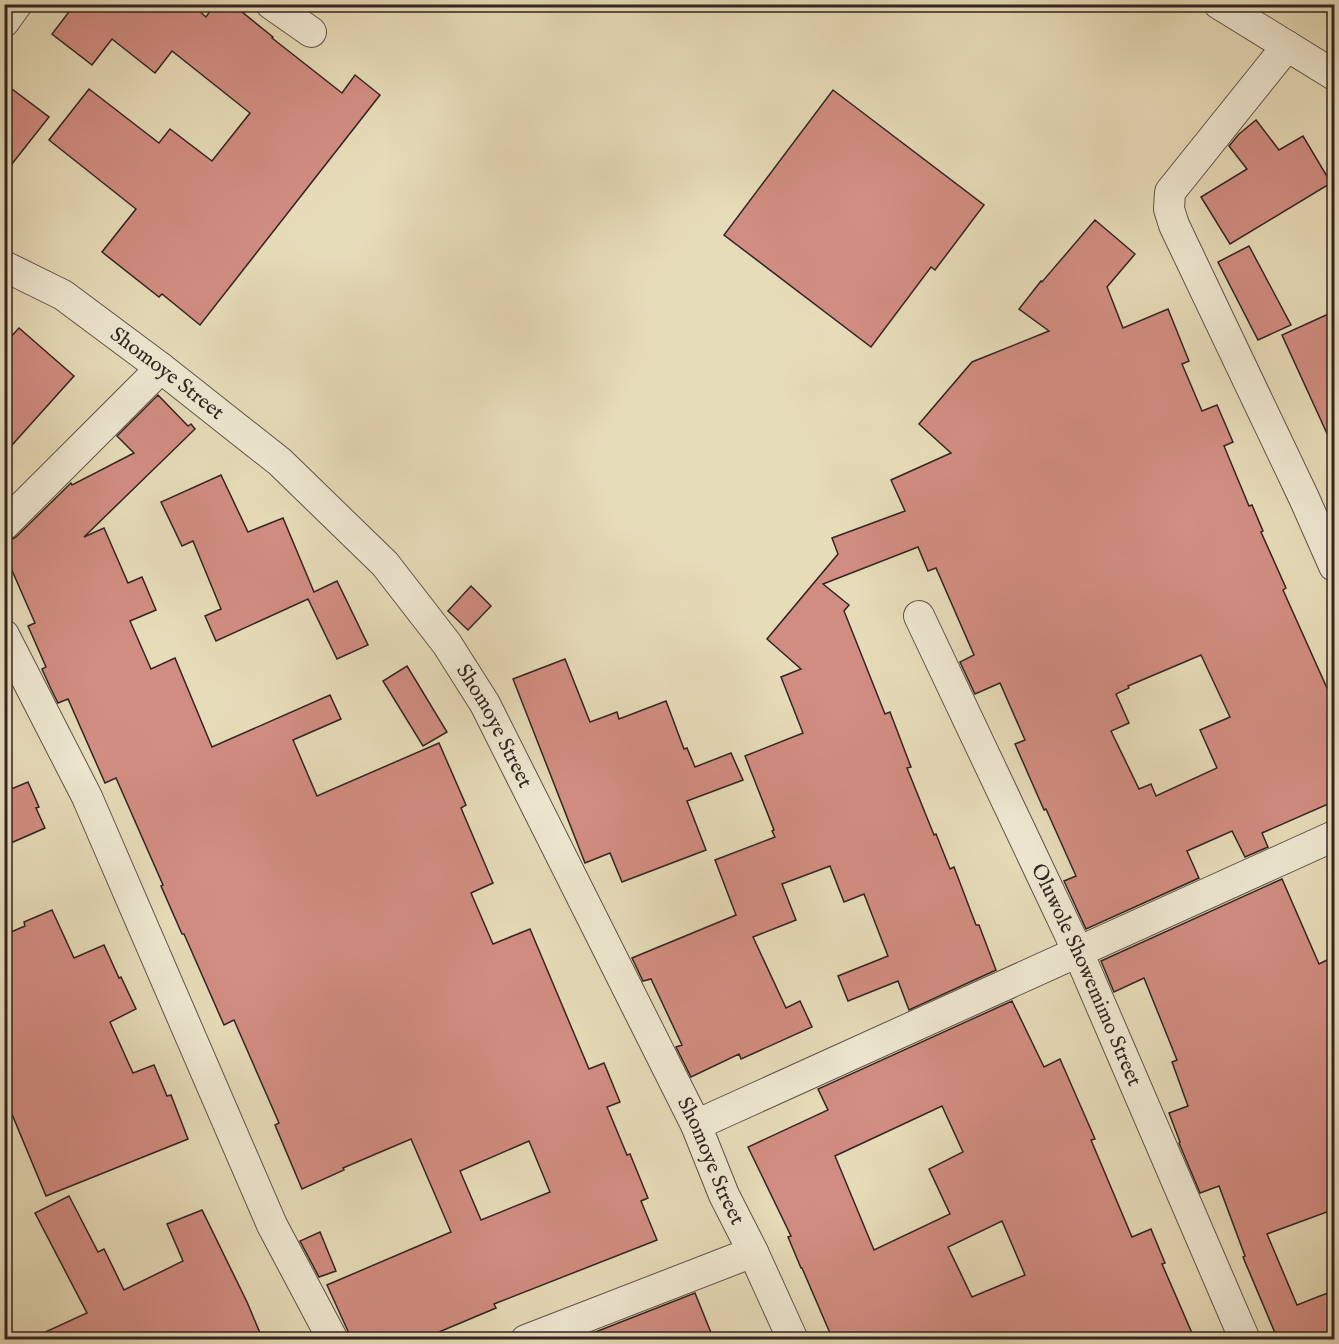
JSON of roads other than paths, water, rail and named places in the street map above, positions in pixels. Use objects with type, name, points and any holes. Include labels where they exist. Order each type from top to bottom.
[{"type":"street","points":[[4,22],[17,4]]},
{"type":"street","points":[[271,4],[311,32]]},
{"type":"street","points":[[1219,4],[1335,75]]},
{"type":"street","points":[[1287,46],[1170,192],[1169,209],[1179,236],[1335,566]]},
{"type":"street","name":"Shomoye Street","points":[[4,266],[63,295],[161,368],[280,462],[385,564],[447,644],[485,704],[696,1125],[724,1195],[793,1340]]},
{"type":"street","points":[[4,525],[161,368]]},
{"type":"street","name":"Oluwole Showemimo Street","points":[[919,616],[1078,952],[1245,1340]]},
{"type":"street","points":[[4,635],[87,797],[272,1225],[333,1340]]},
{"type":"street","points":[[696,1125],[1335,836]]},
{"type":"street","points":[[526,1340],[753,1252]]}]
